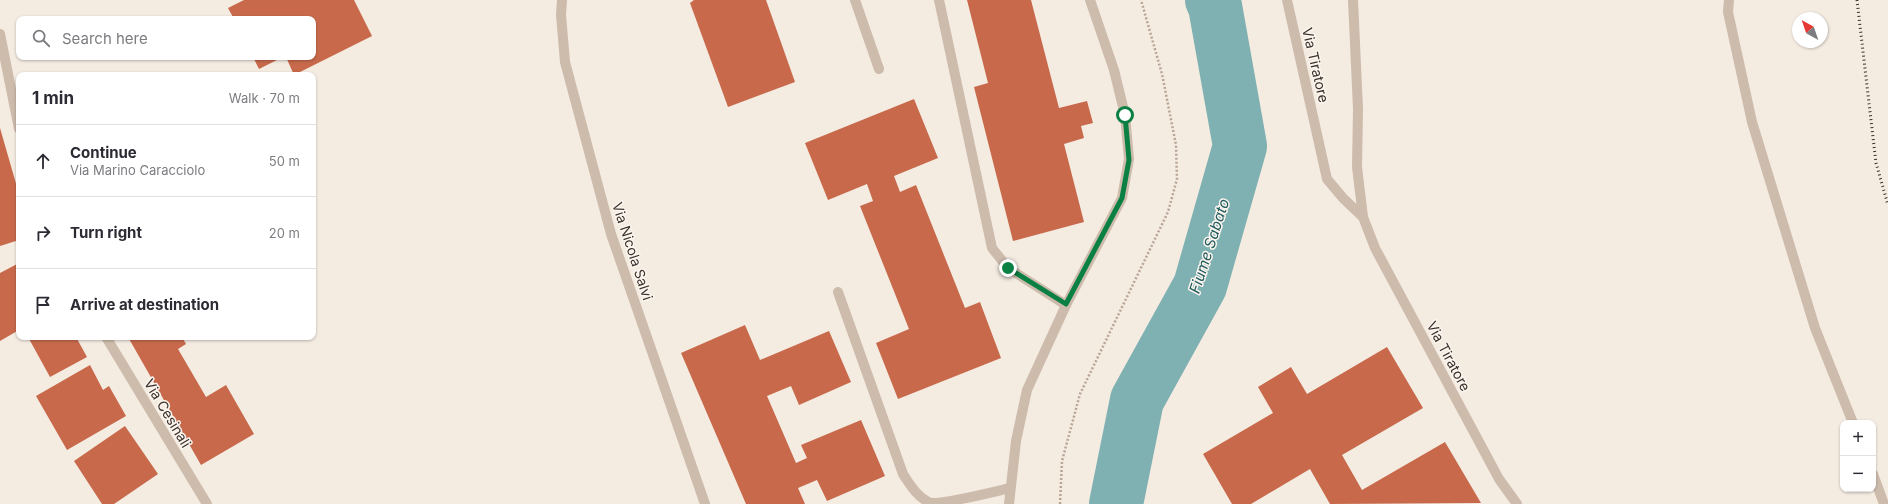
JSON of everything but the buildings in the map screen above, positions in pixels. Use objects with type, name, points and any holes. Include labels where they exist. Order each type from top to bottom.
[{"type":"street","name":"Via Nicola Salvi","points":[[562,0],[561,15],[565,62],[611,234],[705,504]]},
{"type":"street","points":[[855,0],[879,69]]},
{"type":"street","points":[[939,0],[992,248],[1008,268],[1066,304]]},
{"type":"street","points":[[1009,504],[1016,441],[1027,390],[1066,304],[1122,198],[1129,160],[1125,115],[1114,70],[1090,0]]},
{"type":"street","name":"Via Tiratore","points":[[1287,0],[1327,179],[1343,198],[1363,217]]},
{"type":"street","name":"Via Tiratore","points":[[1353,0],[1358,109],[1357,167],[1363,217],[1375,248],[1499,479],[1517,504]]},
{"type":"street","points":[[1729,0],[1728,12],[1752,122],[1815,328],[1852,420]]},
{"type":"street","points":[[0,34],[16,113]]},
{"type":"street","points":[[838,292],[903,474],[915,492],[931,503],[953,503],[1010,488]]},
{"type":"street","name":"Via Cesinali","points":[[108,340],[207,504]]},
{"type":"street","points":[[1876,482],[1884,504]]},
{"type":"path","points":[[1060,504],[1062,461],[1080,394],[1168,212],[1176,179],[1176,145],[1162,74],[1141,0]]},
{"type":"waterway","name":"Fiume Sabato","points":[[1116,504],[1137,400],[1200,286],[1240,146],[1215,6],[1212,0]]},
{"type":"railway","points":[[1857,0],[1876,163],[1888,205]]},
{"type":"route","points":[[1008,268],[1066,304],[1122,198],[1129,160],[1125,115]]}]
